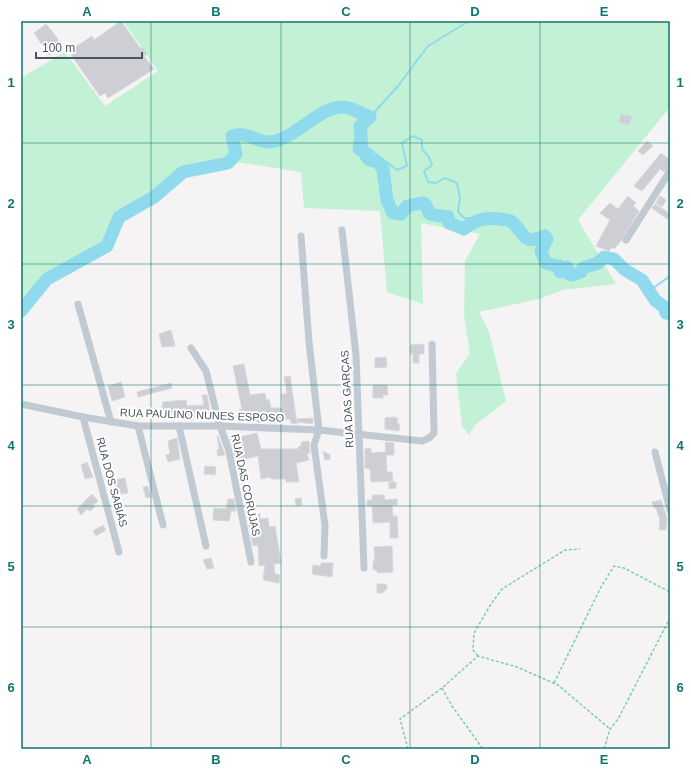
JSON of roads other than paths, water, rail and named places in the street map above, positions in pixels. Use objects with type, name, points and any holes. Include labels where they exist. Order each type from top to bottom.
[{"type":"street","points":[[626,240],[670,171]]},
{"type":"street","name":"RUA DAS GARÇAS","points":[[342,230],[356,355],[359,399],[358,435],[362,482],[364,568]]},
{"type":"street","points":[[301,236],[309,342],[319,430],[314,445],[326,525],[324,556]]},
{"type":"street","points":[[78,304],[111,422]]},
{"type":"street","name":"RUA PAULINO NUNES ESPOSO","points":[[21,404],[83,417],[138,426],[220,426],[319,430],[422,441],[430,438],[434,433],[432,344]]},
{"type":"street","name":"RUA DAS CORUJAS","points":[[191,348],[206,371],[220,426],[229,451],[251,562]]},
{"type":"street","name":"RUA DOS SABIÁS","points":[[83,417],[119,552]]},
{"type":"street","points":[[138,426],[163,525]]},
{"type":"street","points":[[180,426],[206,546]]},
{"type":"street","points":[[655,452],[670,510]]},
{"type":"waterway","points":[[469,21],[428,46],[398,86],[370,117],[366,126],[367,147],[397,170],[407,166],[402,143],[413,136],[422,140],[422,149],[429,157],[432,165],[424,171],[428,182],[436,183],[445,178],[457,183],[460,198],[458,212],[464,218],[483,218]]},
{"type":"waterway","points":[[21,311],[47,279],[107,246],[119,217],[154,197],[183,172],[228,163],[236,154],[232,136],[243,135],[265,142],[280,140],[316,117],[335,108],[344,107],[370,117],[360,126],[361,137],[359,149],[363,151],[369,160],[378,162],[383,169],[387,200],[393,213],[401,214],[407,206],[422,203],[425,204],[430,214],[448,217],[449,223],[464,229],[480,220],[493,218],[511,221],[528,239],[538,239],[545,236],[547,239],[541,251],[546,263],[560,266],[560,272],[567,267],[569,274],[573,275],[581,272],[583,268],[598,263],[604,257],[614,259],[625,270],[642,280],[655,300],[664,307],[666,313],[670,314]]},
{"type":"waterway","points":[[649,291],[670,276]]}]
